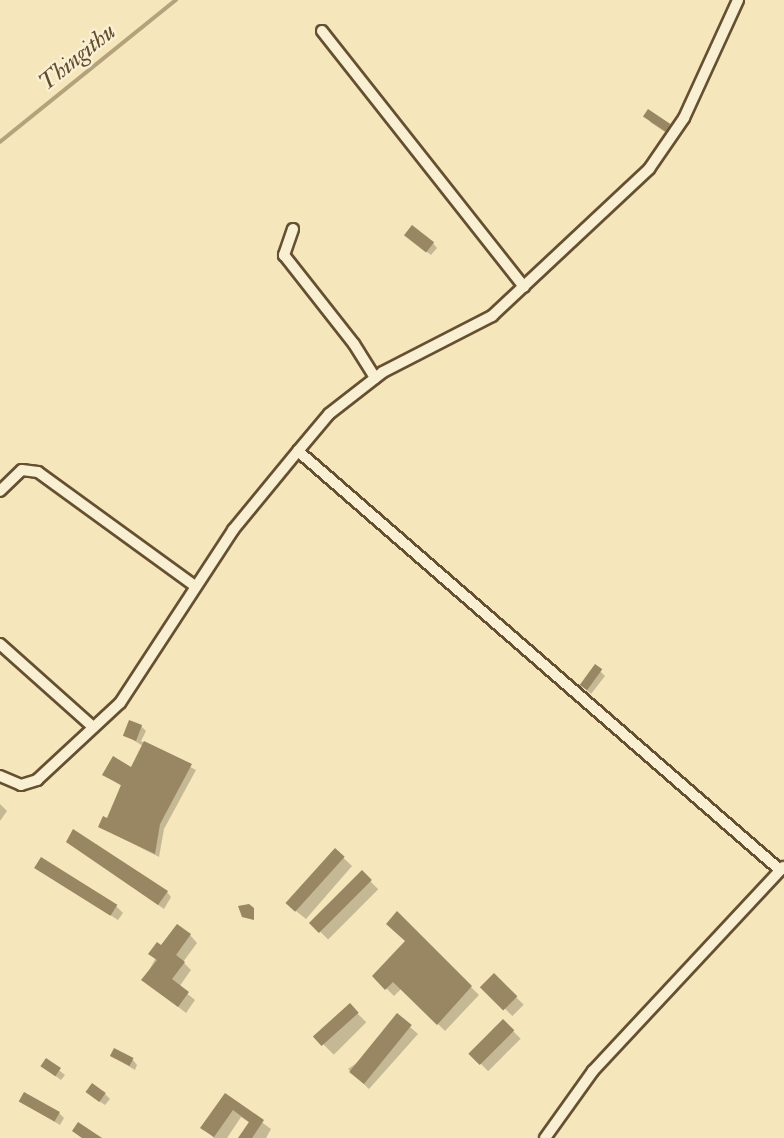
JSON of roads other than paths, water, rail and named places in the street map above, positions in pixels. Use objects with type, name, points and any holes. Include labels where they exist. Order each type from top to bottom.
[{"type":"street","points":[[0,776],[28,785],[134,687],[195,586],[253,503],[329,415],[375,378],[481,323],[524,287],[660,154],[684,118],[738,0]]},
{"type":"street","points":[[322,31],[524,287]]},
{"type":"street","points":[[293,229],[284,255],[354,344],[375,378]]},
{"type":"street","points":[[298,451],[782,868],[593,1071],[545,1138]]},
{"type":"street","points":[[0,491],[22,470],[38,472],[195,586]]},
{"type":"street","points":[[0,645],[91,725]]},
{"type":"waterway","name":"Thingithu","points":[[0,142],[176,0]]}]
